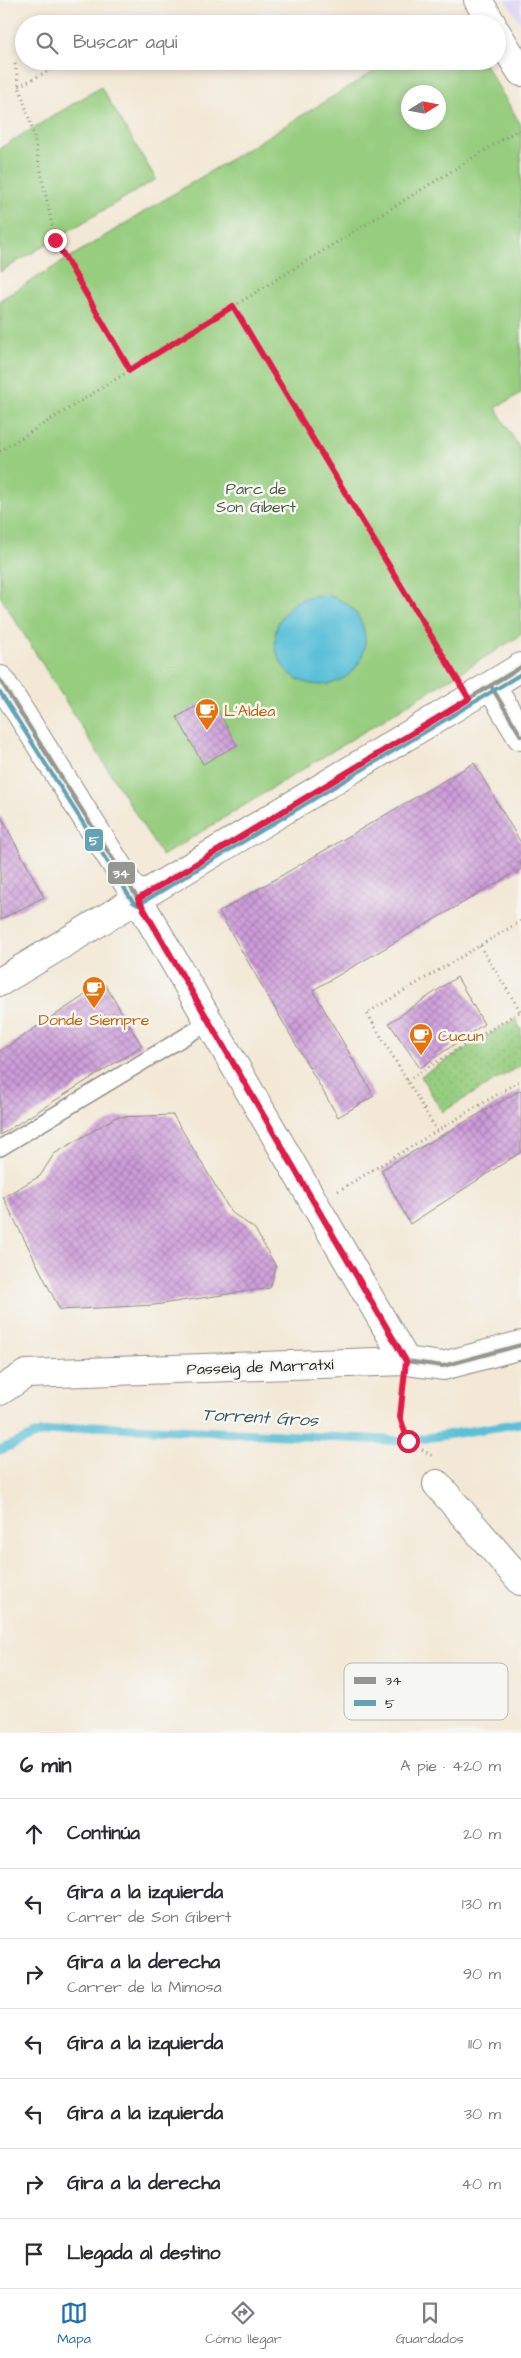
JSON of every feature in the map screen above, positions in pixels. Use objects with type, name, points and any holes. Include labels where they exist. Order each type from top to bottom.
[{"type":"street","points":[[478,0],[487,15]]},
{"type":"street","points":[[506,48],[521,72]]},
{"type":"street","points":[[0,982],[521,667]]},
{"type":"street","points":[[0,680],[138,899],[406,1361]]},
{"type":"street","points":[[480,692],[521,736]]},
{"type":"street","name":"Passeig de Marratxí","points":[[0,1391],[26,1374],[406,1361],[443,1366],[521,1345]]},
{"type":"street","points":[[437,1484],[521,1581]]},
{"type":"lane","points":[[0,1148],[209,1022]]},
{"type":"path","points":[[16,70],[32,128],[55,240],[130,370]]},
{"type":"path","points":[[19,86],[50,70]]},
{"type":"path","points":[[0,451],[521,128]]},
{"type":"path","points":[[233,306],[480,692]]},
{"type":"path","points":[[437,1131],[367,1013],[521,921]]},
{"type":"path","points":[[407,1080],[521,1011],[480,946]]},
{"type":"path","points":[[316,1204],[521,1080]]},
{"type":"path","points":[[406,1361],[400,1417],[408,1441],[434,1457],[437,1484]]},
{"type":"shaded area","points":[[506,0],[521,0],[521,24]]},
{"type":"green space","name":"Parc de Son Gibert","points":[[376,70],[488,70],[521,125],[521,393],[496,408],[521,451],[521,635],[162,856],[0,596],[0,300]]},
{"type":"green space","points":[[101,87],[156,179],[0,272],[0,148]]},
{"type":"green space","points":[[515,1019],[521,1029],[521,1065],[442,1112],[421,1076]]},
{"type":"water","points":[[320,595],[337,598],[352,608],[362,623],[365,640],[362,657],[352,672],[337,682],[320,685],[303,682],[288,672],[278,657],[275,640],[278,623],[288,608],[303,598]]},
{"type":"building","name":"L'Aldea","points":[[211,698],[237,745],[203,764],[177,717]]},
{"type":"building","points":[[474,763],[521,843],[521,869],[313,990],[374,1096],[338,1117],[219,912]]},
{"type":"building","points":[[0,815],[44,897],[0,920]]},
{"type":"building","points":[[457,977],[484,1024],[420,1068],[389,1023]]},
{"type":"building","points":[[104,983],[142,1046],[0,1135],[0,1051]]},
{"type":"building","points":[[521,1090],[521,1152],[410,1224],[381,1170]]},
{"type":"building","points":[[173,1115],[231,1212],[255,1229],[276,1267],[270,1288],[154,1305],[60,1310],[3,1197],[40,1176],[54,1154],[116,1117]]},
{"type":"waterway","name":"Torrent Gros","points":[[0,1450],[40,1433],[92,1426],[408,1441],[521,1423]]},
{"type":"transit line","name":"34","points":[[138,899],[521,667]]},
{"type":"transit line","name":"5","points":[[0,692],[133,902],[138,905],[521,674]]},
{"type":"transit line","name":"34","points":[[0,680],[138,899],[406,1361],[443,1366],[521,1345]]},
{"type":"transit line","name":"34","points":[[491,686],[521,736]]},
{"type":"place","name":"L'Aldea","points":[[207,731]]},
{"type":"place","name":"Donde Siempre","points":[[94,1009]]},
{"type":"place","name":"Cucun","points":[[421,1056]]},
{"type":"route","points":[[55,240],[130,370],[233,306],[469,699],[138,899],[406,1361],[400,1417],[408,1441]]}]
